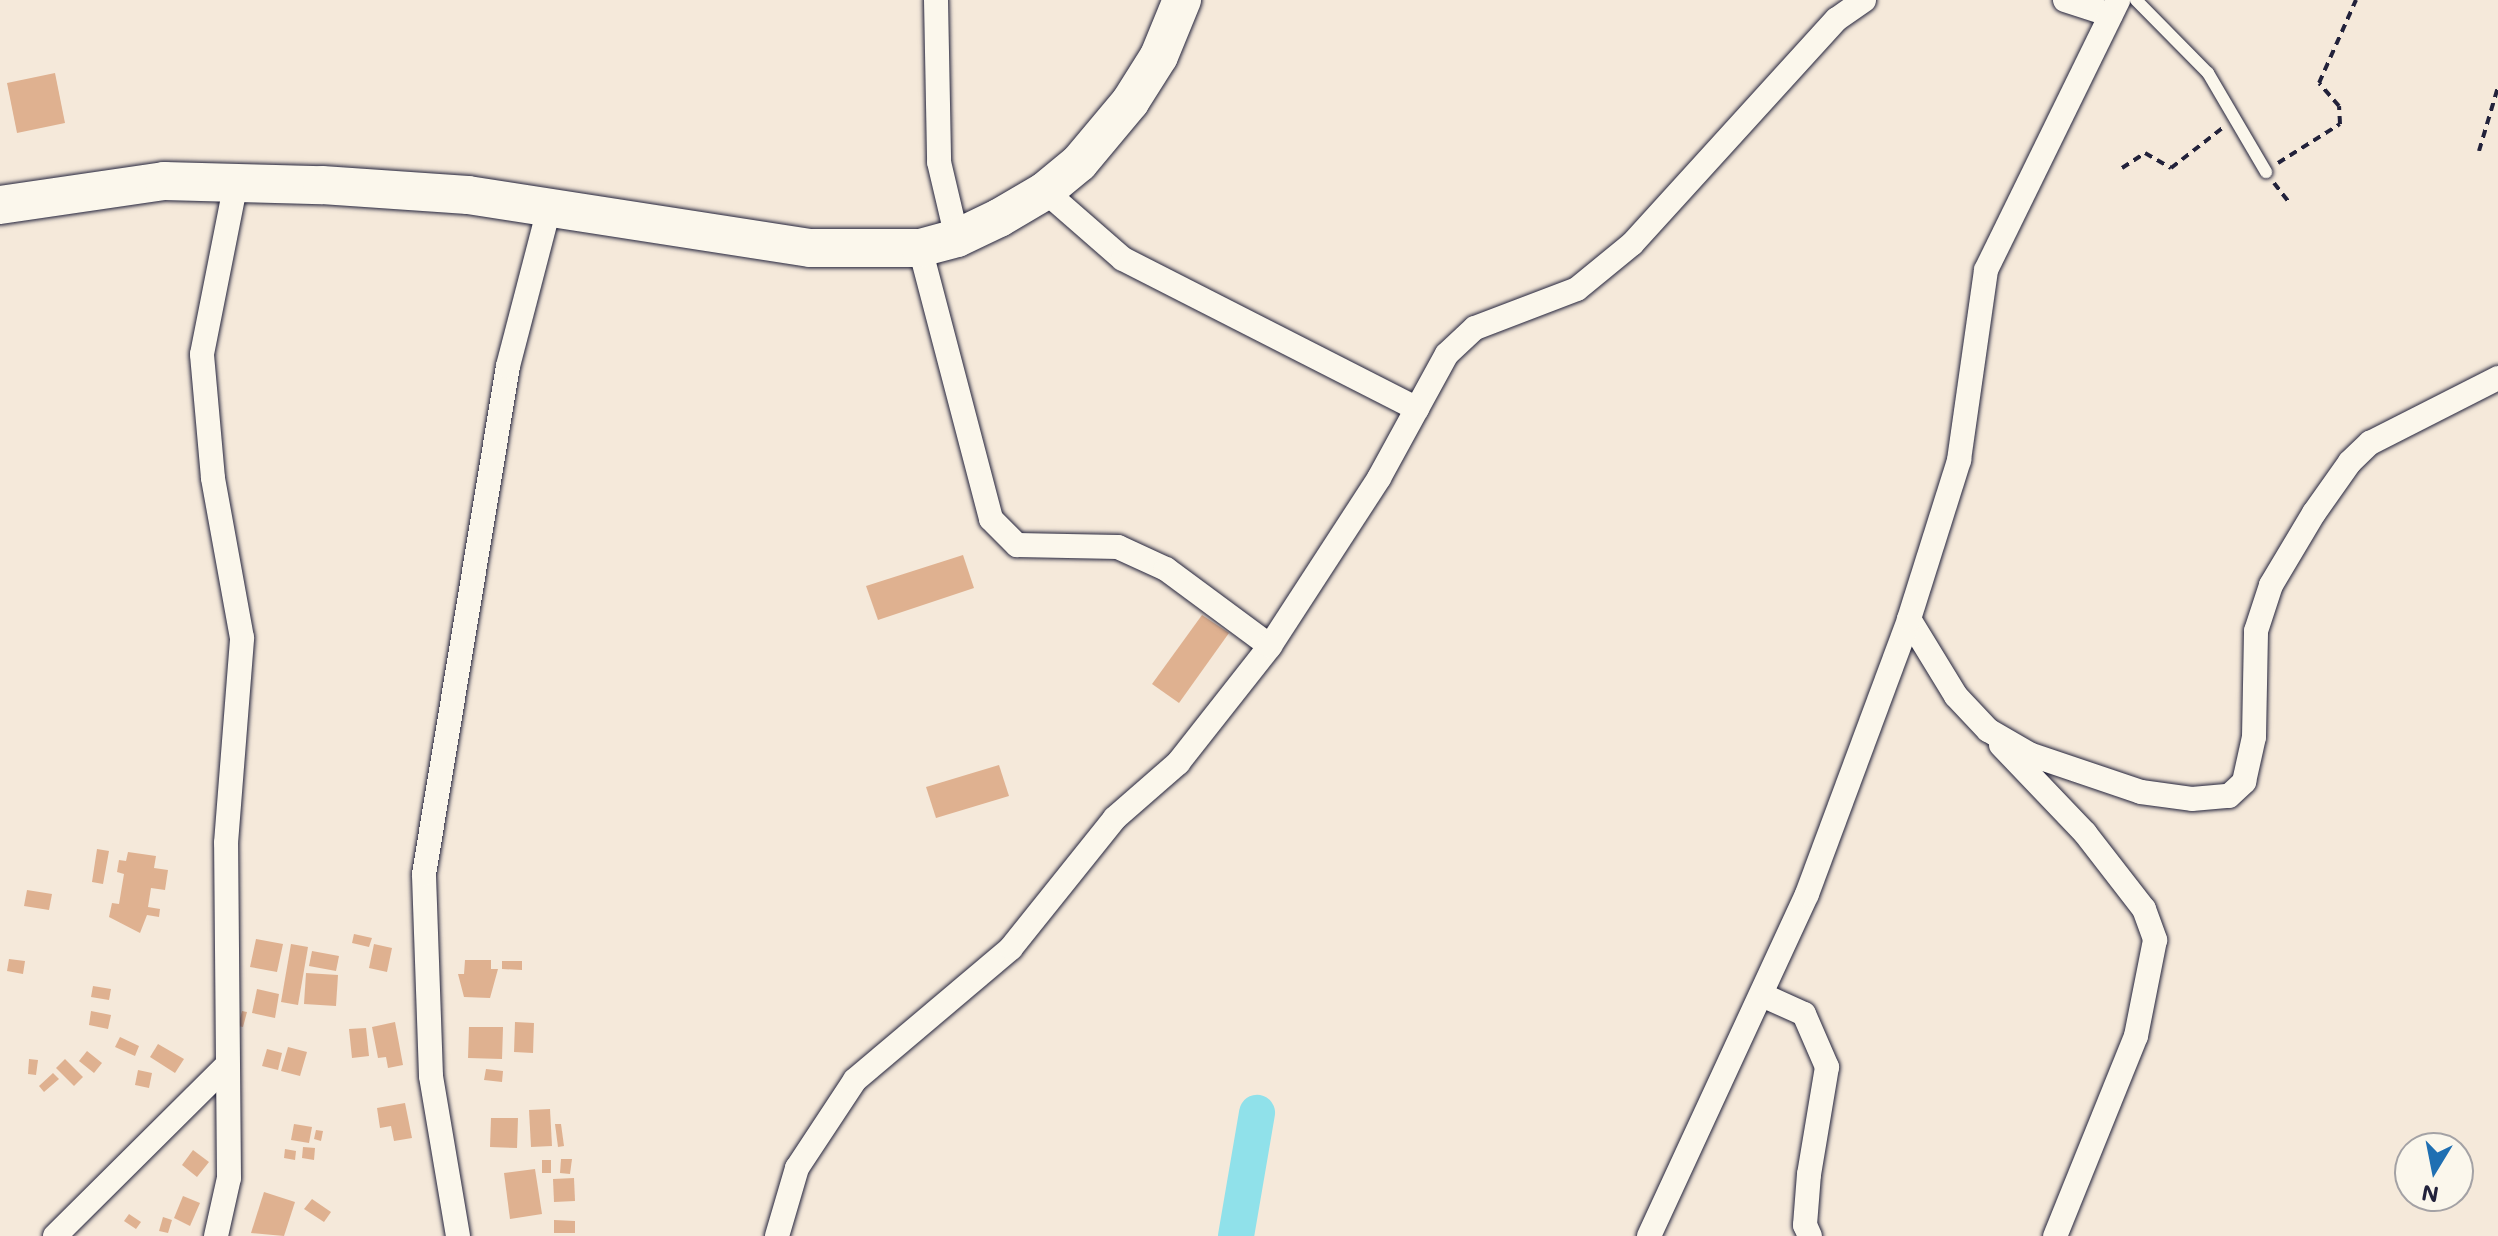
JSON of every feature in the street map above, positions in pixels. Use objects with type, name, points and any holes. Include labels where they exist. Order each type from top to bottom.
[{"type":"main road","points":[[0,205],[101,187],[236,183],[403,189],[550,205],[810,248],[920,248],[957,238],[1045,191],[1079,163],[1130,102],[1159,56],[1182,0]]},
{"type":"street","points":[[936,0],[939,162],[957,238]]},
{"type":"street","points":[[777,1236],[797,1168],[855,1080],[1011,948],[1115,818],[1178,763],[1270,646],[1330,558],[1447,354],[1475,328],[1577,289],[1632,244],[1837,19],[1864,0]]},
{"type":"street","points":[[1649,1236],[1807,894],[1909,619],[1959,460],[1986,270],[2115,8],[2065,0]]},
{"type":"street","points":[[216,1236],[229,1178],[226,843],[242,638],[213,478],[202,354],[236,183]]},
{"type":"street","points":[[1045,191],[1123,259],[1417,409]]},
{"type":"street","points":[[458,1236],[431,1076],[424,874],[508,366],[550,205]]},
{"type":"street","points":[[920,248],[991,519],[1017,545],[1118,547],[1166,569],[1270,646]]},
{"type":"street","points":[[1988,730],[2029,754],[2141,792],[2192,799],[2229,796],[2244,782],[2254,737],[2256,631],[2271,585],[2314,513],[2350,462],[2370,443],[2498,378]]},
{"type":"street","points":[[1909,619],[1956,696],[2085,833],[2144,909],[2155,940],[2136,1036],[2055,1236]]},
{"type":"street","points":[[1762,995],[1804,1014],[1827,1067],[1809,1174],[1805,1225],[1810,1236]]},
{"type":"street","points":[[55,1236],[227,1065]]},
{"type":"lane","points":[[2136,0],[2208,73],[2266,172]]},
{"type":"path","points":[[2289,202],[2266,172],[2340,124],[2339,106],[2319,83],[2356,0]]},
{"type":"path","points":[[2479,151],[2498,88]]},
{"type":"path","points":[[2122,168],[2141,153],[2171,168],[2233,120]]},
{"type":"building","points":[[55,73],[65,123],[17,133],[7,83]]},
{"type":"building","points":[[963,555],[974,588],[878,620],[866,586]]},
{"type":"building","points":[[1202,615],[1229,633],[1179,703],[1152,684]]},
{"type":"building","points":[[999,765],[1009,796],[936,818],[926,787]]},
{"type":"building","points":[[97,849],[109,851],[103,884],[92,882]]},
{"type":"building","points":[[128,852],[156,856],[154,868],[168,870],[165,890],[151,888],[148,907],[160,909],[159,917],[147,915],[140,933],[109,917],[112,903],[119,904],[124,874],[117,872],[119,860],[126,861]]},
{"type":"building","points":[[27,890],[52,894],[49,910],[24,906]]},
{"type":"building","points":[[354,934],[372,938],[369,947],[352,943]]},
{"type":"building","points":[[256,939],[283,944],[277,972],[250,967]]},
{"type":"building","points":[[291,944],[308,947],[298,1005],[281,1002]]},
{"type":"building","points":[[374,944],[392,948],[387,972],[369,968]]},
{"type":"building","points":[[312,951],[339,956],[336,971],[309,966]]},
{"type":"building","points":[[9,959],[25,961],[23,974],[7,971]]},
{"type":"building","points":[[465,960],[491,960],[491,969],[498,969],[490,998],[464,997],[458,974],[464,974]]},
{"type":"building","points":[[502,961],[522,961],[522,970],[502,969]]},
{"type":"building","points":[[306,973],[338,975],[336,1006],[304,1004]]},
{"type":"building","points":[[93,986],[111,989],[109,1000],[91,997]]},
{"type":"building","points":[[257,989],[279,994],[275,1018],[252,1013]]},
{"type":"building","points":[[91,1011],[111,1015],[108,1029],[89,1025]]},
{"type":"building","points":[[242,1011],[247,1012],[243,1027],[238,1026]]},
{"type":"building","points":[[395,1022],[403,1065],[388,1068],[386,1057],[378,1058],[372,1027]]},
{"type":"building","points":[[515,1022],[534,1023],[533,1053],[514,1052]]},
{"type":"building","points":[[469,1027],[503,1027],[502,1059],[468,1058]]},
{"type":"building","points":[[366,1028],[369,1056],[352,1058],[349,1029]]},
{"type":"building","points":[[120,1037],[139,1046],[135,1056],[115,1047]]},
{"type":"building","points":[[158,1044],[184,1059],[175,1073],[150,1057]]},
{"type":"building","points":[[288,1047],[307,1052],[300,1076],[281,1071]]},
{"type":"building","points":[[267,1049],[282,1053],[278,1070],[262,1066]]},
{"type":"building","points":[[87,1051],[102,1063],[94,1073],[79,1061]]},
{"type":"building","points":[[29,1059],[38,1060],[36,1075],[28,1074]]},
{"type":"building","points":[[65,1059],[83,1077],[74,1086],[56,1068]]},
{"type":"building","points":[[486,1069],[503,1071],[502,1082],[484,1080]]},
{"type":"building","points":[[138,1070],[152,1073],[149,1088],[135,1085]]},
{"type":"building","points":[[53,1073],[59,1079],[44,1092],[39,1086]]},
{"type":"building","points":[[405,1103],[412,1138],[394,1141],[391,1126],[380,1128],[377,1108]]},
{"type":"building","points":[[550,1109],[552,1146],[531,1147],[529,1110]]},
{"type":"building","points":[[491,1118],[518,1118],[517,1148],[490,1147]]},
{"type":"building","points":[[294,1124],[312,1127],[309,1143],[291,1140]]},
{"type":"building","points":[[555,1124],[561,1124],[564,1146],[558,1147]]},
{"type":"building","points":[[316,1130],[323,1131],[321,1141],[314,1139]]},
{"type":"building","points":[[303,1147],[315,1148],[314,1160],[302,1158]]},
{"type":"building","points":[[285,1149],[296,1151],[295,1160],[284,1158]]},
{"type":"building","points":[[193,1150],[209,1162],[197,1177],[182,1165]]},
{"type":"building","points":[[561,1159],[572,1159],[570,1174],[560,1173]]},
{"type":"building","points":[[542,1160],[551,1160],[551,1173],[542,1173]]},
{"type":"building","points":[[535,1169],[542,1214],[510,1219],[504,1173]]},
{"type":"building","points":[[574,1178],[575,1201],[554,1202],[553,1179]]},
{"type":"building","points":[[264,1192],[295,1202],[284,1236],[251,1233]]},
{"type":"building","points":[[183,1196],[200,1203],[190,1226],[174,1218]]},
{"type":"building","points":[[312,1199],[331,1212],[324,1222],[304,1209]]},
{"type":"building","points":[[129,1214],[141,1222],[136,1229],[124,1221]]},
{"type":"building","points":[[163,1217],[172,1220],[168,1233],[159,1231]]},
{"type":"building","points":[[554,1220],[575,1221],[575,1233],[554,1233]]},
{"type":"waterway","points":[[1236,1236],[1257,1113]]}]
